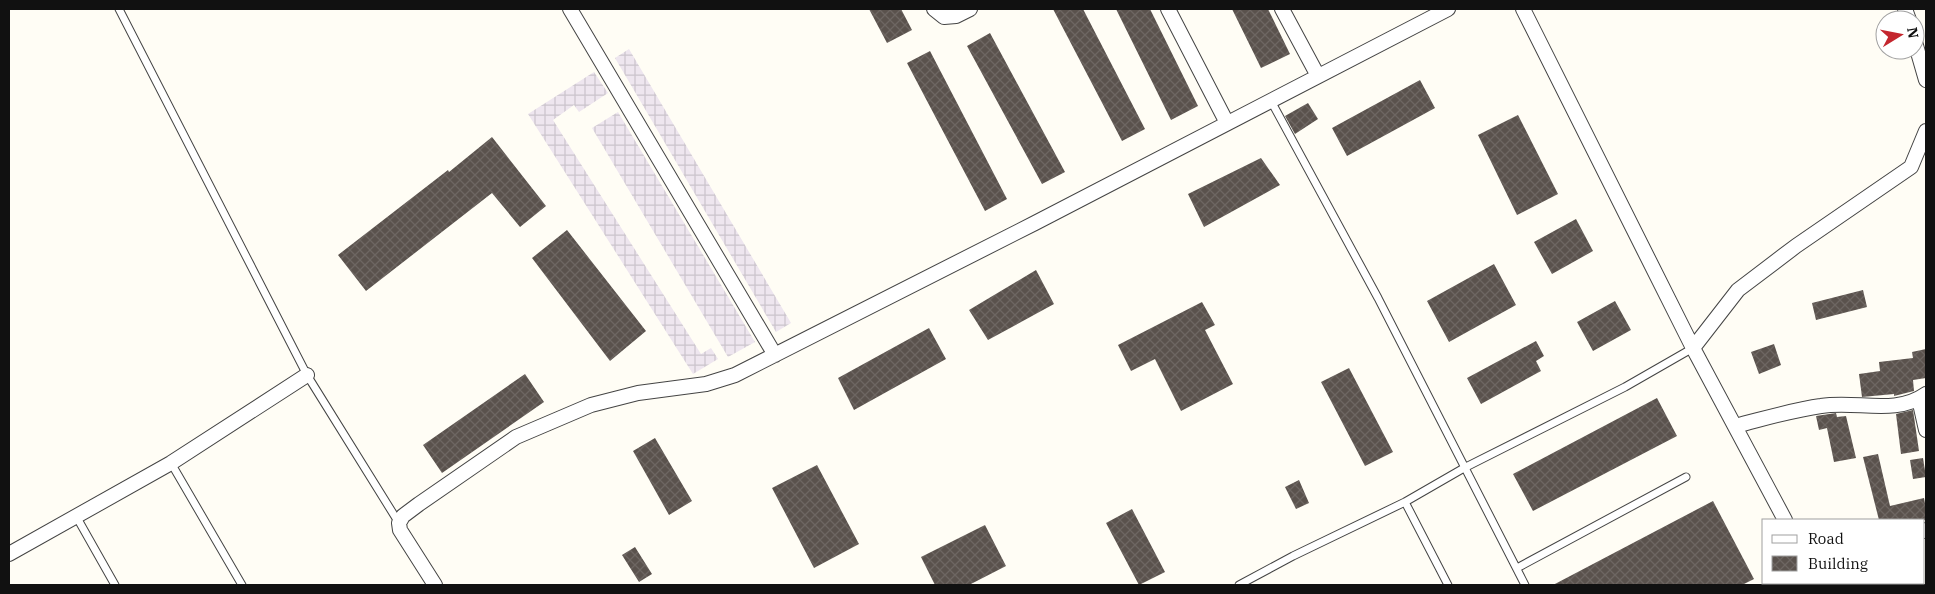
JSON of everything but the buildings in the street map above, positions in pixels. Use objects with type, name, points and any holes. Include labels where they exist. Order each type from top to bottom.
[{"type":"street","points":[[570,9],[775,355]]},
{"type":"street","points":[[934,9],[944,17],[956,16],[970,9]]},
{"type":"street","points":[[1168,9],[1227,123]]},
{"type":"street","points":[[1282,9],[1318,76]]},
{"type":"street","points":[[435,585],[400,530],[398,522],[419,504],[516,437],[591,405],[638,393],[706,384],[735,375],[1448,9]]},
{"type":"street","points":[[1523,9],[1693,348],[1784,519]]},
{"type":"street","points":[[1920,60],[1926,80]]},
{"type":"street","points":[[1693,348],[1738,290],[1796,246],[1911,167],[1926,131]]},
{"type":"street","points":[[9,554],[171,463],[307,375]]},
{"type":"street","points":[[1735,426],[1822,405],[1898,406],[1923,397],[1926,430]]},
{"type":"lane","points":[[120,9],[307,375],[398,522]]},
{"type":"lane","points":[[1271,101],[1378,298],[1526,585]]},
{"type":"lane","points":[[1239,585],[1293,556],[1404,502],[1464,468],[1624,387],[1693,348]]},
{"type":"lane","points":[[171,463],[242,585]]},
{"type":"lane","points":[[1517,568],[1686,477]]},
{"type":"lane","points":[[1404,502],[1448,585]]},
{"type":"lane","points":[[76,516],[115,585]]},
{"type":"shaded area","points":[[629,49],[791,323],[776,332],[615,58]]},
{"type":"shaded area","points":[[594,72],[608,93],[579,112],[574,105],[553,120],[701,354],[711,348],[718,359],[693,374],[528,114]]},
{"type":"shaded area","points":[[618,112],[755,342],[728,357],[592,128]]}]
